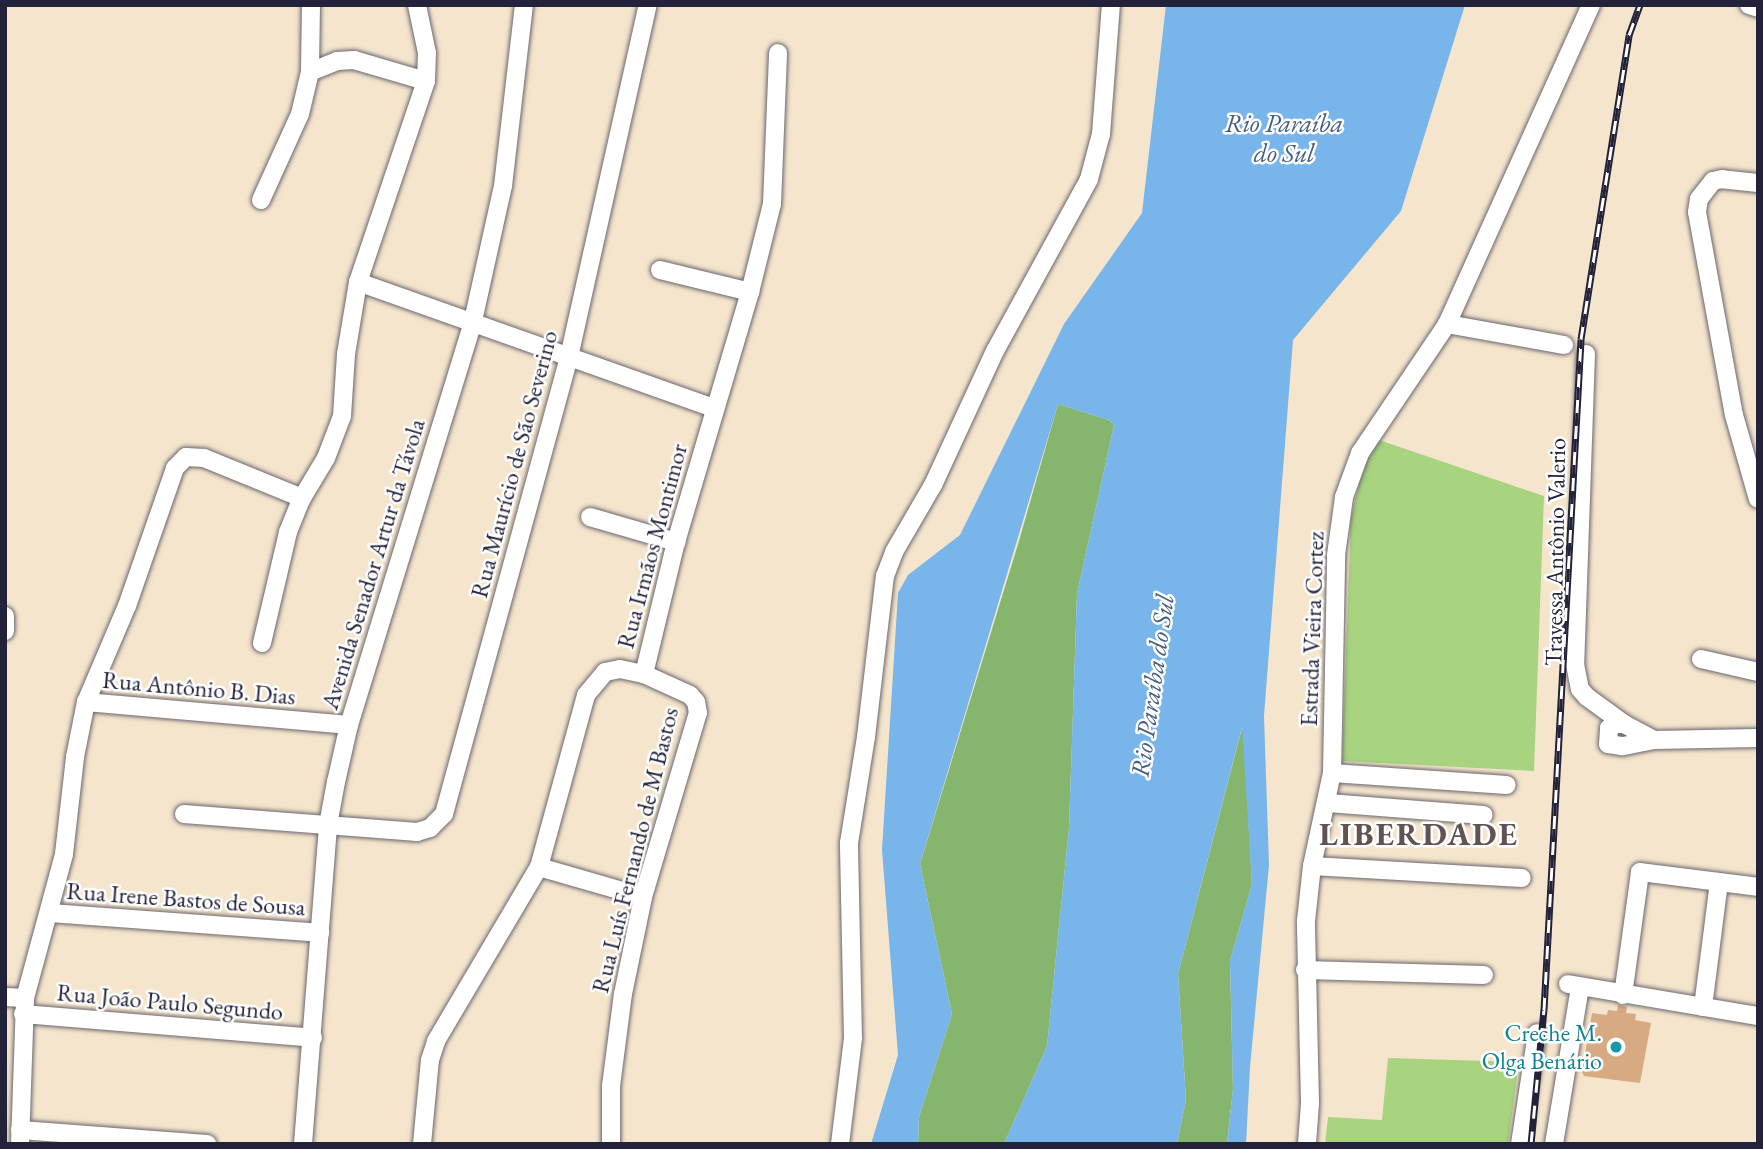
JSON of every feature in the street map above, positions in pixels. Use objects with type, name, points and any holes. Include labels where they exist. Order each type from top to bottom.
[{"type":"street","points":[[261,200],[300,114],[310,72],[311,5]]},
{"type":"street","points":[[261,643],[282,550],[302,498],[326,458],[342,416],[346,354],[358,282],[426,81],[427,53],[417,5]]},
{"type":"street","name":"Avenida Senador Artur da Távola","points":[[303,1144],[328,825],[349,725],[473,321],[503,186],[524,5]]},
{"type":"street","name":"Rua Maurício de São Severino","points":[[184,814],[417,832],[430,828],[444,814],[569,357],[648,5]]},
{"type":"street","points":[[840,1144],[853,1038],[849,843],[885,576],[894,552],[933,485],[995,351],[1089,179],[1101,134],[1111,5]]},
{"type":"street","name":"Estrada Vieira Cortez","points":[[1307,1144],[1310,1103],[1305,970],[1312,866],[1328,803],[1332,773],[1336,555],[1344,498],[1360,453],[1447,324],[1591,5]]},
{"type":"street","points":[[1749,5],[1758,9]]},
{"type":"street","name":"Rua Irmãos Montimor","points":[[422,1144],[430,1060],[436,1041],[539,867],[586,695],[605,672],[620,669],[644,674],[676,542],[750,292],[774,187],[778,53]]},
{"type":"street","points":[[310,72],[337,61],[354,60],[426,81]]},
{"type":"street","points":[[1758,183],[1722,179],[1713,181],[1704,190],[1697,212],[1734,415],[1758,499]]},
{"type":"street","points":[[660,270],[750,292]]},
{"type":"street","points":[[358,282],[714,408]]},
{"type":"street","points":[[1447,324],[1564,345]]},
{"type":"street","name":"Travessa Antônio Valerio","points":[[1586,354],[1575,664],[1580,689],[1625,724],[1654,740]]},
{"type":"street","points":[[208,1144],[20,1137],[24,1006],[64,854],[75,757],[86,702],[127,606],[163,495],[179,461],[186,457],[204,458],[302,498]]},
{"type":"street","points":[[590,517],[676,542]]},
{"type":"street","points":[[1701,659],[1758,672]]},
{"type":"street","name":"Rua Luís Fernando de M Bastos","points":[[611,1144],[611,1086],[617,1034],[643,897],[696,723],[697,706],[690,695],[644,674]]},
{"type":"street","name":"Rua Antônio B. Dias","points":[[86,702],[349,725]]},
{"type":"street","points":[[1625,724],[1614,724],[1607,732],[1608,744],[1622,746],[1654,740],[1758,738]]},
{"type":"street","points":[[1332,773],[1507,785]]},
{"type":"street","points":[[1328,803],[1484,815]]},
{"type":"street","points":[[1312,866],[1522,878]]},
{"type":"street","points":[[539,867],[643,897]]},
{"type":"street","points":[[1623,995],[1640,872],[1758,887]]},
{"type":"street","points":[[1703,1007],[1719,883]]},
{"type":"street","name":"Rua Irene Bastos de Sousa","points":[[49,913],[320,933]]},
{"type":"street","points":[[1305,970],[1484,975]]},
{"type":"street","points":[[1554,1144],[1574,985],[1758,1016]]},
{"type":"street","name":"Rua João Paulo Segundo","points":[[5,997],[24,1006],[313,1038]]},
{"type":"street","points":[[1520,1144],[1537,1033]]},
{"type":"green space","points":[[1058,404],[1109,420],[1114,425],[1077,594],[1069,828],[1047,1046],[1004,1144],[918,1144],[919,1117],[952,1014],[920,864]]},
{"type":"green space","points":[[1379,440],[1544,496],[1534,771],[1342,761],[1351,518],[1363,468]]},
{"type":"green space","points":[[1243,724],[1252,884],[1230,961],[1233,1089],[1227,1144],[1177,1144],[1186,1100],[1178,974]]},
{"type":"green space","points":[[1388,1058],[1519,1062],[1508,1144],[1325,1144],[1328,1117],[1382,1120]]},
{"type":"water","name":"Rio Paraíba do Sul","points":[[1166,5],[1465,5],[1401,211],[1293,340],[1264,716],[1269,865],[1250,1067],[1246,1144],[1227,1144],[1233,1089],[1230,961],[1252,884],[1242,727],[1178,974],[1186,1100],[1177,1144],[1004,1144],[1047,1046],[1069,828],[1077,594],[1114,425],[1109,420],[1058,404],[920,864],[952,1014],[919,1117],[918,1144],[871,1144],[898,1055],[882,850],[898,593],[908,575],[960,535],[1064,324],[1142,213]]},
{"type":"building","name":"Creche M. Olga Benário","points":[[1618,1005],[1627,1007],[1626,1013],[1636,1014],[1635,1020],[1651,1023],[1640,1083],[1584,1076],[1582,1072],[1592,1013],[1607,1015],[1608,1010],[1617,1011]]},
{"type":"railway","points":[[1531,1144],[1544,1010],[1581,339],[1629,35],[1640,5]]},
{"type":"place","name":"Creche M. Olga Benário","points":[[1616,1047]]},
{"type":"district","name":"LIBERDADE","points":[[1419,834]]}]
